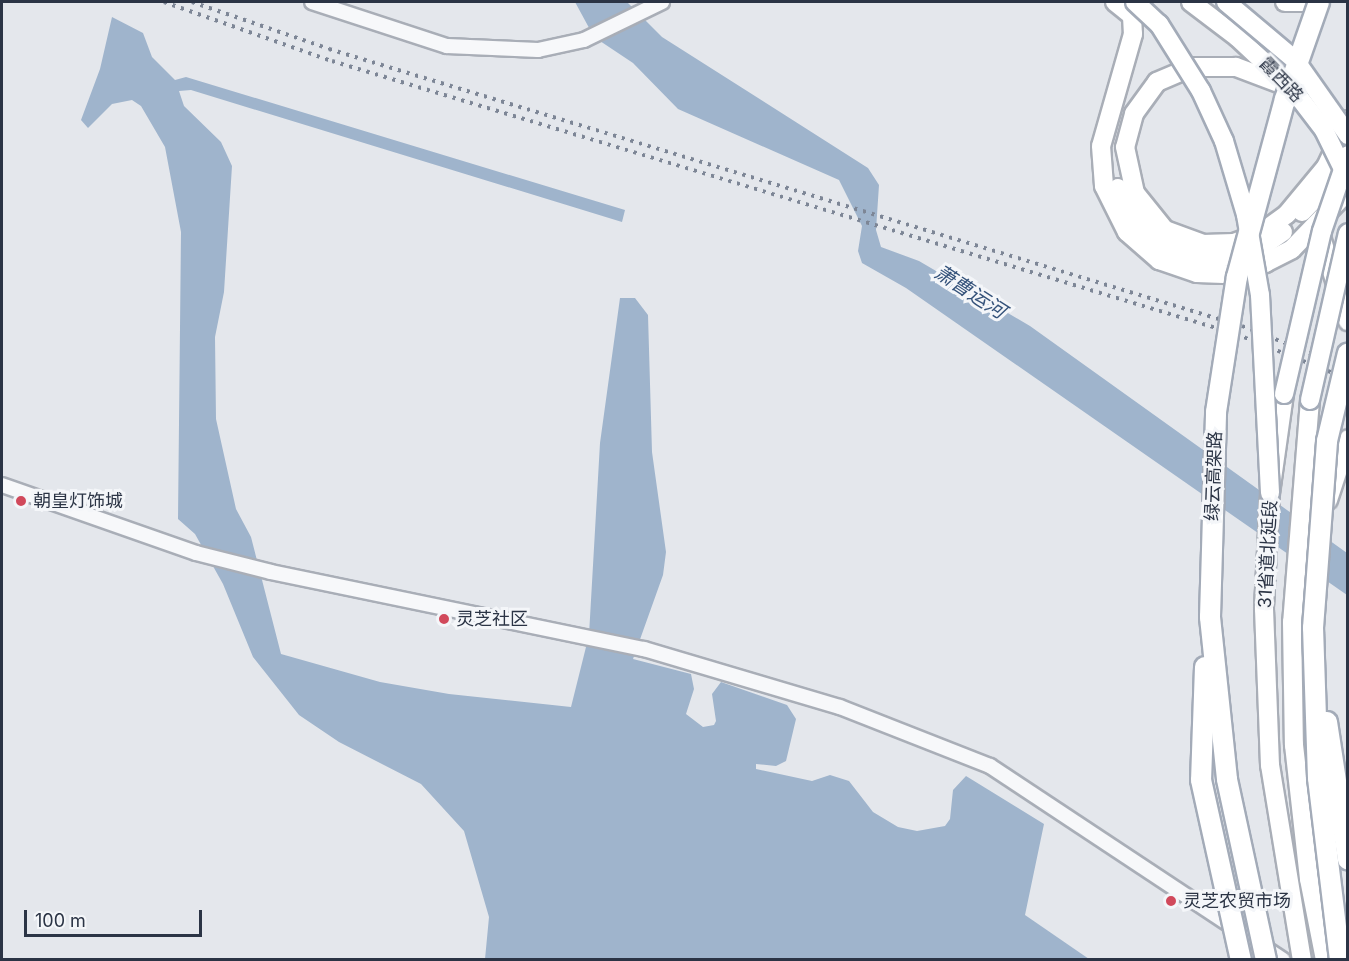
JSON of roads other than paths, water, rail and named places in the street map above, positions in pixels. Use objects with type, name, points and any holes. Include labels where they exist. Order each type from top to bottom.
[{"type":"highway","name":"绿云高架路","points":[[1266,960],[1227,779],[1210,617],[1215,412],[1237,277],[1285,99],[1320,2]]},
{"type":"highway","points":[[1340,960],[1318,778],[1313,628],[1327,441],[1347,353]]},
{"type":"highway","points":[[1215,412],[1201,780],[1241,960]]},
{"type":"highway","points":[[1313,628],[1347,859]]},
{"type":"main road","points":[[1115,2],[1131,16],[1133,34],[1101,146],[1104,186],[1127,232],[1159,260],[1197,273],[1230,274],[1292,249],[1347,191]]},
{"type":"main road","points":[[1136,2],[1143,35],[1135,69],[1113,121],[1110,146],[1116,186],[1140,223],[1167,246],[1200,257],[1228,256],[1260,248],[1283,232],[1347,165]]},
{"type":"main road","points":[[1136,2],[1159,24],[1201,91],[1224,141],[1246,216],[1260,295],[1270,493]]},
{"type":"main road","name":"霞西路","points":[[1191,2],[1238,37],[1292,88],[1324,130],[1347,178]]},
{"type":"main road","name":"霞西路","points":[[1226,2],[1295,60],[1347,135]]},
{"type":"main road","points":[[1285,2],[1320,2]]},
{"type":"main road","points":[[1292,88],[1236,67],[1192,67],[1157,82],[1134,114],[1125,147],[1135,194],[1165,230],[1203,244],[1234,243],[1261,233],[1287,214],[1326,167],[1347,120]]},
{"type":"main road","name":"31省道北延段","points":[[1302,960],[1270,765],[1264,609],[1270,493],[1284,394],[1303,304],[1347,155]]},
{"type":"main road","points":[[1317,223],[1347,321]]},
{"type":"main road","points":[[1325,960],[1310,879],[1294,745],[1292,622],[1310,400],[1347,233]]},
{"type":"main road","points":[[1310,879],[1315,785],[1315,638],[1329,493],[1347,439]]},
{"type":"street","points":[[312,2],[447,46],[538,50],[584,40],[657,5]]},
{"type":"street","points":[[2,485],[196,553],[271,572],[644,649],[840,707],[990,766],[1283,960]]},
{"type":"water","name":"萧曹运河","points":[[575,2],[627,2],[662,37],[868,168],[879,185],[876,230],[881,247],[919,261],[1030,326],[1347,553],[1347,595],[906,288],[862,263],[858,251],[862,226],[839,180],[678,109],[633,63],[594,37]]},
{"type":"water","points":[[112,17],[143,33],[152,57],[175,80],[186,77],[625,210],[622,222],[191,90],[179,91],[184,106],[221,142],[232,166],[224,292],[215,337],[216,419],[236,509],[251,537],[281,654],[380,682],[449,694],[571,707],[589,635],[600,443],[620,298],[635,298],[648,315],[652,452],[666,552],[663,575],[633,659],[691,674],[694,689],[686,714],[703,727],[714,725],[716,721],[712,694],[721,682],[787,705],[796,719],[786,761],[776,766],[756,764],[756,769],[812,781],[830,775],[849,781],[873,812],[898,827],[917,831],[945,826],[950,819],[953,790],[966,776],[1044,824],[1025,915],[1089,959],[485,959],[489,917],[464,831],[421,784],[339,742],[299,715],[253,657],[223,584],[195,534],[178,519],[181,232],[165,147],[141,106],[132,100],[112,104],[88,128],[81,120],[100,69]]},
{"type":"railway","points":[[164,2],[332,61],[1236,334],[1348,379]]},
{"type":"railway","points":[[192,2],[329,49],[1242,326],[1348,368]]},
{"type":"place","name":"朝皇灯饰城","points":[[21,501]]},
{"type":"place","name":"灵芝社区","points":[[444,619]]},
{"type":"place","name":"灵芝农贸市场","points":[[1171,901]]}]
